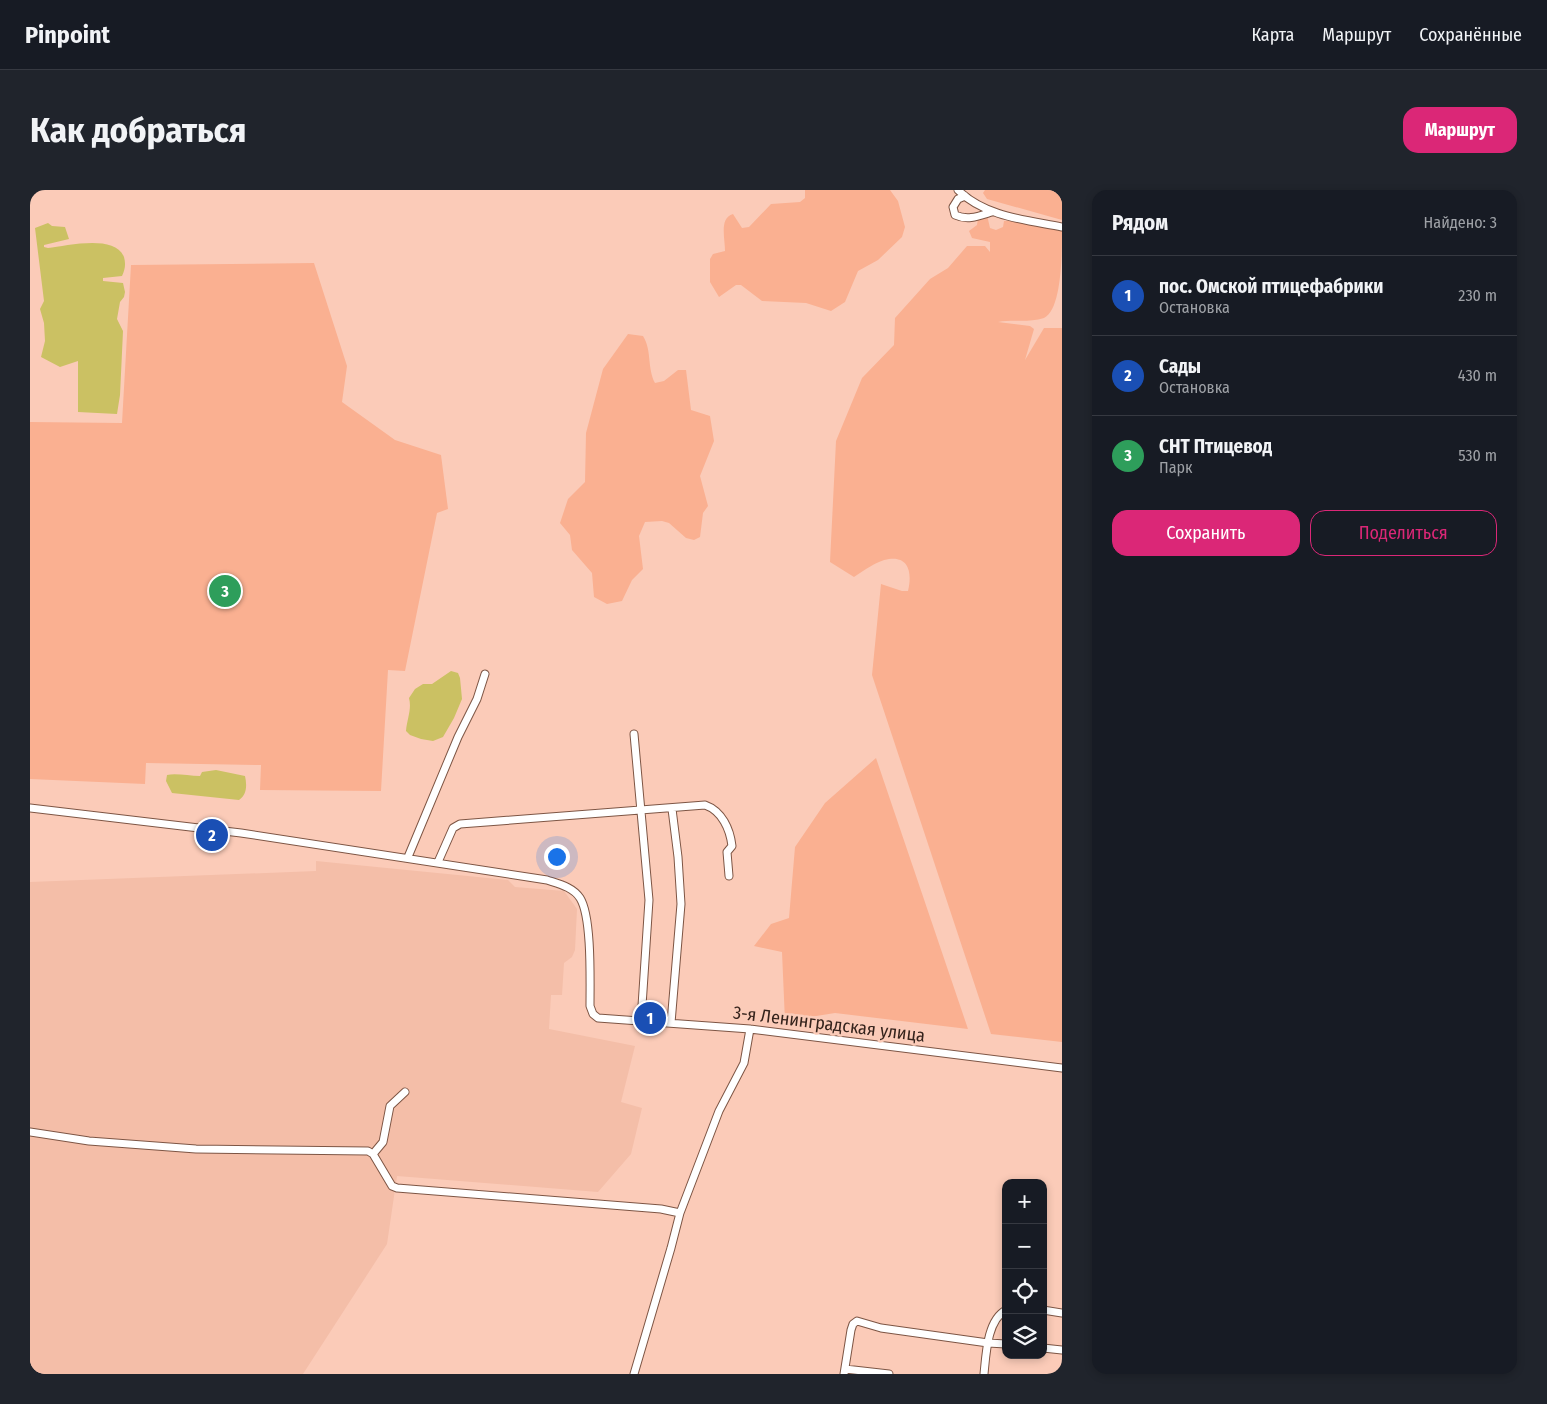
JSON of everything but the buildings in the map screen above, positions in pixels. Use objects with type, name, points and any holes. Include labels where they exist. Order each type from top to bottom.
[{"type":"street","points":[[958,190],[992,212],[1062,227]]},
{"type":"street","points":[[965,196],[958,199],[952,207],[954,215],[963,219],[992,212]]},
{"type":"street","points":[[408,857],[485,674]]},
{"type":"street","points":[[634,734],[649,900],[641,1021]]},
{"type":"street","points":[[30,808],[241,833],[438,862],[453,828],[460,824],[705,805],[712,807],[724,820],[731,839],[732,846],[727,852],[730,876]]},
{"type":"street","points":[[671,1023],[682,904],[672,809]]},
{"type":"street","name":"3-я Ленинградская улица","points":[[438,862],[547,880],[572,890],[580,898],[586,916],[590,1006],[593,1014],[598,1018],[750,1029],[1062,1068]]},
{"type":"street","points":[[634,1374],[669,1257],[680,1213],[719,1111],[744,1063],[750,1029]]},
{"type":"street","points":[[374,1154],[383,1142],[390,1106],[405,1092]]},
{"type":"street","points":[[30,1132],[89,1141],[196,1149],[368,1151],[374,1154],[387,1180],[392,1186],[397,1188],[661,1209],[680,1213]]},
{"type":"street","points":[[1047,1311],[1062,1313]]},
{"type":"street","points":[[984,1374],[988,1343],[995,1320],[1002,1313]]},
{"type":"street","points":[[889,1374],[845,1371],[851,1330],[853,1324],[857,1321],[881,1328],[1002,1344]]},
{"type":"street","points":[[1047,1348],[1062,1350]]},
{"type":"shaded area","points":[[805,190],[890,190],[898,201],[905,227],[902,237],[878,260],[858,271],[845,302],[831,311],[806,303],[762,301],[741,285],[736,285],[719,297],[710,282],[710,259],[713,254],[725,251],[724,224],[729,216],[733,214],[742,228],[749,227],[771,204],[800,202],[805,198]]},
{"type":"shaded area","points":[[985,190],[1062,190],[1062,220],[987,199],[983,193]]},
{"type":"shaded area","points":[[987,215],[990,228],[996,230],[1003,227],[1004,221],[1012,221],[1062,231],[1060,279],[1058,292],[1050,313],[1044,318],[1027,321],[998,322],[1030,326],[1034,329],[1025,360],[1044,328],[1062,328],[1062,1042],[991,1034],[872,675],[881,584],[902,591],[908,591],[910,579],[908,568],[901,560],[889,559],[875,564],[854,577],[830,562],[836,441],[862,378],[894,345],[895,318],[930,279],[948,268],[967,246],[985,246],[990,252],[990,242],[972,238],[969,231],[977,225],[978,218]]},
{"type":"shaded area","points":[[48,223],[52,226],[65,227],[69,239],[44,245],[44,247],[90,243],[101,244],[119,250],[124,257],[125,267],[122,276],[103,278],[103,281],[123,283],[125,292],[120,302],[117,319],[123,331],[120,395],[117,414],[78,412],[78,361],[60,367],[41,357],[45,341],[44,323],[40,309],[44,301],[35,228]]},
{"type":"shaded area","points":[[314,263],[347,366],[342,402],[395,440],[441,455],[448,509],[437,513],[405,671],[388,670],[381,791],[260,790],[261,765],[146,763],[145,784],[30,779],[30,422],[122,423],[131,265]]},
{"type":"shaded area","points":[[628,334],[643,336],[646,341],[655,383],[664,381],[678,370],[686,370],[691,410],[710,416],[714,441],[700,476],[708,506],[703,513],[700,537],[694,540],[686,538],[669,523],[662,521],[645,522],[639,536],[643,569],[632,580],[622,601],[607,604],[594,597],[592,573],[572,550],[570,535],[560,523],[568,499],[585,482],[586,433],[603,369]]},
{"type":"shaded area","points":[[451,671],[458,673],[460,678],[462,699],[443,737],[433,741],[410,735],[406,731],[410,710],[409,698],[415,689],[423,684],[432,684]]},
{"type":"shaded area","points":[[876,758],[968,1029],[835,1013],[785,1021],[782,952],[754,946],[771,924],[789,918],[795,847],[825,803]]},
{"type":"shaded area","points":[[216,770],[245,776],[246,790],[242,798],[239,800],[172,793],[166,781],[167,775],[200,776],[202,772]]},
{"type":"shaded area","points":[[316,861],[508,880],[515,887],[564,891],[577,909],[575,950],[572,957],[564,963],[562,995],[551,995],[549,1029],[635,1046],[621,1102],[642,1108],[631,1154],[598,1192],[397,1176],[387,1244],[303,1374],[30,1374],[30,882],[316,871]]},
{"type":"place","name":"СНТ Птицевод","points":[[225,591]]},
{"type":"place","name":"Сады","points":[[212,835]]},
{"type":"place","name":"пос. Омской птицефабрики","points":[[650,1018]]}]
